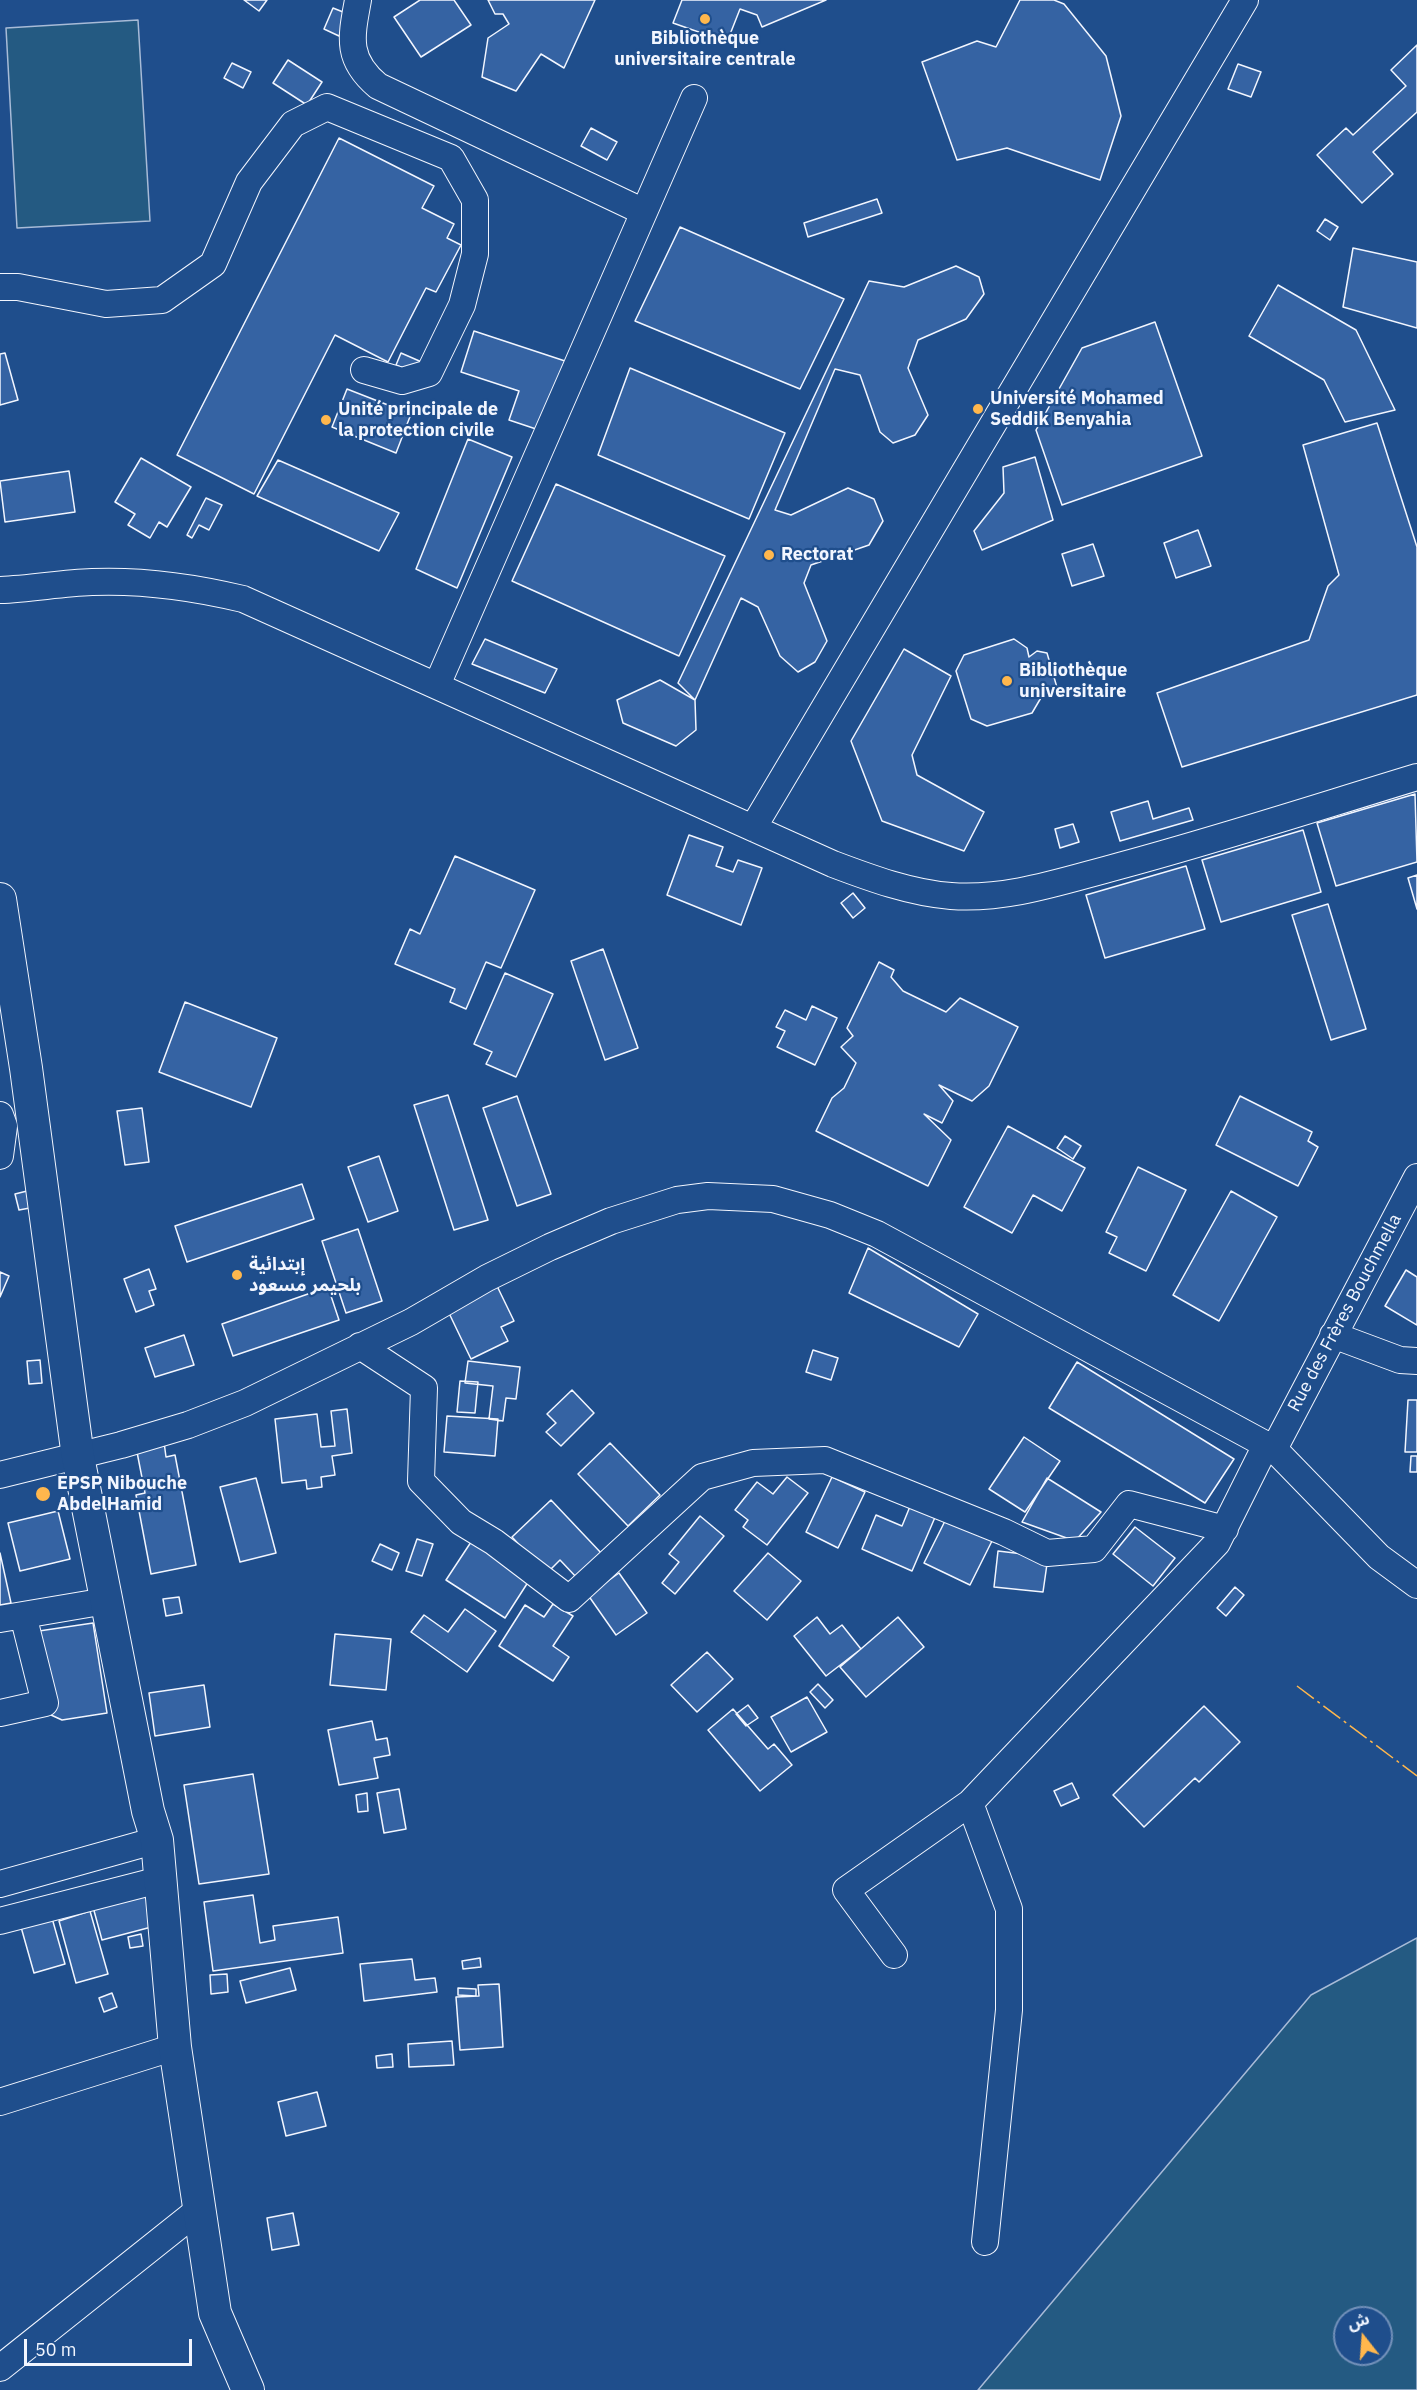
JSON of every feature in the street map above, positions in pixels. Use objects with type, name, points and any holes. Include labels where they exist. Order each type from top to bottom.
[{"type":"main road","points":[[0,899],[7,1000],[78,1457],[148,1811],[157,1840],[175,2047],[215,2313],[248,2390]]},
{"type":"street","points":[[358,0],[352,31],[354,52],[364,74],[378,86],[644,212]]},
{"type":"street","points":[[753,828],[1245,0]]},
{"type":"street","points":[[437,685],[694,98]]},
{"type":"street","points":[[0,287],[18,287],[106,304],[162,300],[213,264],[249,182],[294,124],[327,107],[451,158],[475,200],[475,254],[462,304],[429,373],[402,381],[364,370]]},
{"type":"street","points":[[0,590],[92,582],[140,582],[186,586],[243,598],[833,864],[885,882],[951,896],[990,895],[1030,890],[1143,860],[1417,777]]},
{"type":"street","points":[[0,1115],[4,1126],[0,1156]]},
{"type":"street","name":"Rue des Frères Bouchmella","points":[[894,1956],[846,1890],[970,1803],[1217,1544],[1334,1335],[1417,1177]]},
{"type":"street","points":[[0,1475],[78,1457],[219,1413],[285,1385],[550,1247],[636,1212],[701,1196],[772,1199],[830,1215],[877,1234],[1270,1447],[1379,1557],[1417,1585]]},
{"type":"street","points":[[1334,1335],[1400,1360],[1417,1361]]},
{"type":"street","points":[[360,1346],[424,1388],[421,1481],[461,1522],[494,1542],[569,1599],[702,1478],[753,1463],[825,1460],[1004,1532],[1047,1553],[1094,1549],[1129,1504],[1225,1529]]},
{"type":"street","points":[[0,1713],[45,1702],[12,1617],[106,1600]]},
{"type":"street","points":[[970,1803],[1009,1909],[1009,2010],[985,2242]]},
{"type":"street","points":[[0,1884],[157,1840]]},
{"type":"street","points":[[0,1921],[159,1880]]},
{"type":"street","points":[[0,2102],[175,2047]]},
{"type":"street","points":[[0,2368],[201,2208]]},
{"type":"shaded area","points":[[138,20],[150,221],[17,228],[6,28]]},
{"type":"shaded area","points":[[1417,1938],[1417,2390],[978,2390],[1311,1995]]},
{"type":"building","points":[[244,0],[267,0],[259,11]]},
{"type":"building","points":[[420,0],[454,0],[471,25],[421,57],[394,17]]},
{"type":"building","points":[[488,0],[595,0],[564,68],[541,54],[516,91],[482,77],[488,38],[509,24],[503,14],[495,14]]},
{"type":"building","name":"Bibliothèque universitaire centrale","points":[[682,0],[826,0],[762,27],[757,15],[740,9],[727,42],[673,23]]},
{"type":"building","points":[[1020,0],[1054,0],[1064,4],[1106,56],[1121,116],[1100,180],[1007,148],[957,160],[922,62],[977,41],[996,47]]},
{"type":"building","points":[[333,8],[348,14],[339,36],[324,29]]},
{"type":"building","points":[[1417,45],[1417,112],[1373,152],[1393,174],[1362,203],[1317,155],[1346,128],[1353,135],[1406,86],[1391,70]]},
{"type":"building","points":[[288,60],[322,82],[307,105],[273,83]]},
{"type":"building","points":[[232,63],[251,72],[243,88],[224,78]]},
{"type":"building","points":[[1238,64],[1261,72],[1251,97],[1228,89]]},
{"type":"building","points":[[591,128],[617,142],[607,160],[581,146]]},
{"type":"building","points":[[339,138],[434,186],[422,208],[454,224],[447,238],[461,245],[436,292],[426,288],[388,362],[335,335],[254,494],[177,455]]},
{"type":"building","points":[[877,199],[882,213],[808,237],[804,223]]},
{"type":"building","points":[[1325,219],[1338,227],[1330,240],[1317,231]]},
{"type":"building","points":[[680,227],[844,299],[800,389],[635,321]]},
{"type":"building","points":[[1353,248],[1417,262],[1417,328],[1343,307]]},
{"type":"building","points":[[956,266],[979,277],[984,294],[966,319],[918,340],[908,368],[928,415],[915,435],[893,443],[880,432],[860,375],[835,369],[775,510],[791,515],[848,488],[874,499],[883,521],[869,545],[811,565],[804,583],[827,641],[815,662],[798,672],[780,656],[758,607],[741,598],[695,700],[678,683],[869,281],[904,287]]},
{"type":"building","points":[[1278,285],[1356,330],[1395,410],[1345,422],[1324,380],[1249,336]]},
{"type":"building","points":[[1155,322],[1202,456],[1062,505],[1036,430],[1082,348]]},
{"type":"building","points":[[474,331],[565,361],[542,431],[509,420],[519,391],[461,372]]},
{"type":"building","points":[[5,353],[18,400],[0,405],[0,354]]},
{"type":"building","points":[[401,353],[424,363],[419,375],[396,365]]},
{"type":"building","points":[[630,368],[785,433],[749,519],[598,455]]},
{"type":"building","points":[[347,389],[411,414],[396,453],[332,427]]},
{"type":"building","points":[[1377,423],[1417,547],[1417,695],[1182,767],[1157,693],[1309,640],[1328,586],[1339,575],[1303,445]]},
{"type":"building","points":[[468,439],[512,457],[457,588],[416,569]]},
{"type":"building","points":[[1035,457],[1053,520],[982,550],[974,531],[1004,493],[1003,467]]},
{"type":"building","points":[[141,458],[191,487],[167,527],[159,522],[150,538],[128,525],[135,514],[115,502]]},
{"type":"building","points":[[278,460],[399,513],[379,551],[257,496]]},
{"type":"building","points":[[69,471],[75,512],[5,522],[0,481]]},
{"type":"building","points":[[556,484],[725,556],[679,656],[512,581]]},
{"type":"building","points":[[206,498],[222,505],[209,530],[199,525],[192,538],[187,535]]},
{"type":"building","points":[[1198,530],[1211,566],[1176,578],[1164,543]]},
{"type":"building","points":[[1093,544],[1104,576],[1072,586],[1062,554]]},
{"type":"building","points":[[485,639],[557,669],[545,693],[472,664]]},
{"type":"building","name":"Bibliothèque universitaire","points":[[1014,639],[1027,648],[1029,657],[1037,651],[1047,653],[1058,691],[1042,696],[1032,713],[987,726],[971,719],[956,671],[964,655]]},
{"type":"building","points":[[904,649],[951,676],[912,755],[917,775],[984,812],[964,851],[882,821],[851,741]]},
{"type":"building","points":[[660,680],[695,700],[696,730],[676,746],[623,723],[617,700]]},
{"type":"building","points":[[1415,794],[1417,862],[1336,886],[1317,823]]},
{"type":"building","points":[[1148,801],[1153,819],[1189,808],[1193,820],[1120,841],[1111,812]]},
{"type":"building","points":[[1073,824],[1079,842],[1060,848],[1055,829]]},
{"type":"building","points":[[1303,830],[1321,892],[1221,922],[1202,860]]},
{"type":"building","points":[[689,835],[723,847],[716,866],[733,872],[738,860],[762,868],[741,925],[667,895]]},
{"type":"building","points":[[455,856],[535,890],[501,968],[486,962],[466,1009],[450,1002],[455,989],[395,964],[410,929],[420,934]]},
{"type":"building","points":[[1186,866],[1205,929],[1105,958],[1086,895]]},
{"type":"building","points":[[1417,875],[1417,909],[1408,878]]},
{"type":"building","points":[[853,893],[865,908],[853,918],[841,903]]},
{"type":"building","points":[[1328,904],[1366,1029],[1331,1040],[1292,915]]},
{"type":"building","points":[[603,949],[638,1048],[605,1060],[571,961]]},
{"type":"building","points":[[879,962],[894,970],[891,977],[903,991],[946,1012],[960,998],[1018,1027],[989,1086],[972,1101],[939,1085],[953,1101],[942,1123],[924,1114],[951,1140],[928,1186],[816,1131],[832,1098],[844,1088],[856,1063],[841,1047],[853,1036],[847,1028]]},
{"type":"building","points":[[505,973],[553,994],[516,1077],[486,1064],[492,1052],[474,1044]]},
{"type":"building","points":[[185,1002],[277,1038],[251,1107],[159,1072]]},
{"type":"building","points":[[812,1006],[837,1018],[815,1065],[777,1047],[785,1031],[776,1027],[785,1010],[806,1020]]},
{"type":"building","points":[[448,1095],[488,1220],[454,1230],[414,1105]]},
{"type":"building","points":[[517,1096],[551,1194],[517,1206],[483,1108]]},
{"type":"building","points":[[1240,1096],[1312,1132],[1308,1141],[1318,1147],[1298,1186],[1216,1145]]},
{"type":"building","points":[[142,1108],[149,1162],[125,1165],[117,1111]]},
{"type":"building","points":[[1008,1126],[1085,1168],[1062,1211],[1033,1195],[1012,1233],[964,1207]]},
{"type":"building","points":[[1065,1136],[1081,1146],[1073,1159],[1057,1148]]},
{"type":"building","points":[[379,1156],[398,1211],[368,1222],[348,1167]]},
{"type":"building","points":[[1138,1167],[1186,1190],[1146,1271],[1109,1253],[1117,1237],[1106,1232]]},
{"type":"building","points":[[302,1184],[314,1219],[187,1262],[175,1226]]},
{"type":"building","points":[[31,1190],[35,1207],[19,1210],[15,1194]]},
{"type":"building","points":[[1231,1191],[1277,1217],[1219,1321],[1173,1295]]},
{"type":"building","points":[[358,1229],[382,1301],[346,1313],[322,1241]]},
{"type":"building","points":[[868,1248],[978,1314],[959,1347],[849,1293]]},
{"type":"building","points":[[149,1269],[156,1289],[149,1291],[154,1305],[136,1312],[124,1279]]},
{"type":"building","points":[[1406,1270],[1417,1277],[1417,1325],[1385,1306]]},
{"type":"building","points":[[0,1272],[9,1276],[0,1297]]},
{"type":"building","points":[[497,1286],[514,1321],[501,1327],[508,1341],[471,1359],[447,1309]]},
{"type":"building","points":[[328,1287],[339,1320],[233,1356],[222,1324]]},
{"type":"building","points":[[184,1335],[194,1365],[155,1377],[145,1348]]},
{"type":"building","points":[[813,1350],[838,1358],[831,1380],[806,1372]]},
{"type":"building","points":[[40,1360],[42,1383],[29,1384],[27,1361]]},
{"type":"building","points":[[468,1361],[520,1367],[516,1399],[506,1398],[503,1421],[489,1419],[493,1386],[465,1383]]},
{"type":"building","points":[[1077,1362],[1234,1459],[1205,1503],[1049,1408]]},
{"type":"building","points":[[460,1381],[478,1382],[475,1413],[457,1412]]},
{"type":"building","points":[[572,1390],[594,1413],[561,1446],[546,1432],[556,1423],[547,1414]]},
{"type":"building","points":[[1408,1400],[1417,1400],[1417,1452],[1405,1452]]},
{"type":"building","points":[[347,1409],[352,1453],[332,1456],[335,1475],[321,1477],[322,1487],[307,1489],[306,1480],[282,1483],[275,1419],[317,1414],[321,1447],[335,1446],[331,1411]]},
{"type":"building","points":[[447,1416],[498,1419],[495,1456],[444,1452]]},
{"type":"building","points":[[1024,1437],[1060,1461],[1025,1512],[989,1489]]},
{"type":"building","points":[[164,1442],[166,1457],[175,1455],[196,1565],[151,1574],[136,1495],[145,1493],[136,1447]]},
{"type":"building","points":[[610,1443],[660,1495],[628,1526],[578,1474]]},
{"type":"building","points":[[1411,1456],[1417,1456],[1417,1472],[1410,1472]]},
{"type":"building","points":[[787,1477],[808,1493],[767,1545],[743,1527],[748,1520],[735,1510],[757,1482],[773,1494]]},
{"type":"building","points":[[832,1477],[865,1492],[838,1548],[806,1532]]},
{"type":"building","points":[[256,1478],[276,1553],[240,1562],[220,1487]]},
{"type":"building","points":[[1047,1478],[1101,1512],[1075,1541],[1022,1522]]},
{"type":"building","points":[[551,1500],[603,1555],[578,1579],[560,1560],[546,1574],[512,1537]]},
{"type":"building","points":[[911,1504],[936,1515],[912,1571],[862,1549],[876,1515],[902,1526]]},
{"type":"building","points":[[58,1511],[70,1559],[20,1571],[8,1523]]},
{"type":"building","points":[[700,1516],[724,1536],[675,1594],[662,1583],[679,1562],[669,1554]]},
{"type":"building","points":[[947,1517],[993,1539],[970,1585],[924,1563]]},
{"type":"building","points":[[1135,1527],[1175,1558],[1153,1586],[1113,1554]]},
{"type":"building","points":[[417,1539],[433,1544],[422,1576],[406,1571]]},
{"type":"building","points":[[473,1539],[532,1576],[505,1618],[446,1580]]},
{"type":"building","points":[[380,1544],[399,1553],[392,1570],[372,1561]]},
{"type":"building","points":[[998,1551],[1048,1557],[1043,1592],[994,1587]]},
{"type":"building","points":[[0,1553],[11,1603],[0,1605]]},
{"type":"building","points":[[768,1553],[801,1581],[767,1620],[734,1591]]},
{"type":"building","points":[[619,1573],[647,1613],[616,1635],[588,1595]]},
{"type":"building","points":[[1235,1587],[1244,1595],[1226,1616],[1217,1608]]},
{"type":"building","points":[[179,1597],[182,1613],[166,1616],[163,1599]]},
{"type":"building","points":[[553,1604],[573,1616],[553,1646],[569,1657],[553,1681],[499,1646],[525,1605],[544,1617]]},
{"type":"building","points":[[465,1609],[496,1631],[467,1672],[411,1632],[424,1615],[448,1632]]},
{"type":"building","points":[[817,1617],[830,1634],[842,1625],[861,1649],[826,1676],[794,1636]]},
{"type":"building","points":[[898,1617],[924,1647],[866,1697],[840,1667]]},
{"type":"building","points":[[93,1623],[107,1713],[62,1720],[51,1715],[39,1631]]},
{"type":"building","points":[[335,1634],[391,1639],[386,1690],[330,1685]]},
{"type":"building","points":[[707,1652],[733,1679],[697,1712],[671,1685]]},
{"type":"building","points":[[818,1684],[833,1700],[825,1708],[810,1692]]},
{"type":"building","points":[[204,1685],[210,1727],[155,1736],[149,1693]]},
{"type":"building","points":[[807,1697],[827,1732],[791,1752],[771,1717]]},
{"type":"building","points":[[748,1705],[758,1718],[746,1726],[736,1714]]},
{"type":"building","points":[[1204,1706],[1240,1742],[1199,1782],[1195,1778],[1144,1827],[1113,1795]]},
{"type":"building","points":[[733,1709],[768,1749],[774,1744],[792,1765],[760,1791],[708,1730]]},
{"type":"building","points":[[372,1721],[376,1740],[387,1738],[390,1755],[374,1758],[378,1778],[339,1785],[328,1730]]},
{"type":"building","points":[[253,1774],[269,1874],[199,1884],[184,1785]]},
{"type":"building","points":[[1072,1783],[1079,1798],[1061,1806],[1054,1791]]},
{"type":"building","points":[[399,1789],[406,1829],[384,1833],[377,1793]]},
{"type":"building","points":[[367,1793],[368,1811],[358,1812],[356,1795]]},
{"type":"building","points":[[150,1891],[159,1925],[102,1940],[93,1907]]},
{"type":"building","points":[[253,1895],[260,1943],[275,1940],[273,1926],[338,1917],[343,1953],[213,1971],[204,1902]]},
{"type":"building","points":[[90,1911],[108,1974],[76,1983],[59,1921]]},
{"type":"building","points":[[52,1918],[65,1964],[34,1973],[21,1927]]},
{"type":"building","points":[[141,1934],[143,1946],[130,1948],[128,1937]]},
{"type":"building","points":[[480,1958],[481,1967],[463,1969],[462,1961]]},
{"type":"building","points":[[412,1959],[415,1980],[435,1978],[437,1992],[364,2001],[360,1964]]},
{"type":"building","points":[[290,1968],[296,1990],[246,2003],[240,1981]]},
{"type":"building","points":[[227,1974],[228,1992],[211,1994],[210,1975]]},
{"type":"building","points":[[499,1984],[503,2047],[460,2050],[456,1997],[479,1996],[478,1985]]},
{"type":"building","points":[[458,1988],[476,1989],[476,1996],[458,1995]]},
{"type":"building","points":[[112,1993],[117,2007],[104,2012],[99,1998]]},
{"type":"building","points":[[452,2041],[454,2065],[409,2067],[408,2044]]},
{"type":"building","points":[[392,2054],[393,2067],[377,2068],[376,2056]]},
{"type":"building","points":[[317,2092],[326,2126],[286,2136],[278,2102]]},
{"type":"building","points":[[293,2213],[299,2245],[272,2250],[267,2218]]},
{"type":"power","points":[[1297,1686],[1417,1776]]},
{"type":"place","name":"Bibliothèque universitaire centrale","points":[[705,19]]},
{"type":"place","name":"Université Mohamed Seddik Benyahia","points":[[978,409]]},
{"type":"place","name":"Unité principale de la protection civile","points":[[326,420]]},
{"type":"place","name":"Rectorat","points":[[769,555]]},
{"type":"place","name":"Bibliothèque universitaire","points":[[1007,681]]},
{"type":"place","name":"إبتدائية بلحيمر مسعود","points":[[237,1275]]},
{"type":"place","name":"EPSP Nibouche AbdelHamid","points":[[43,1494]]}]
